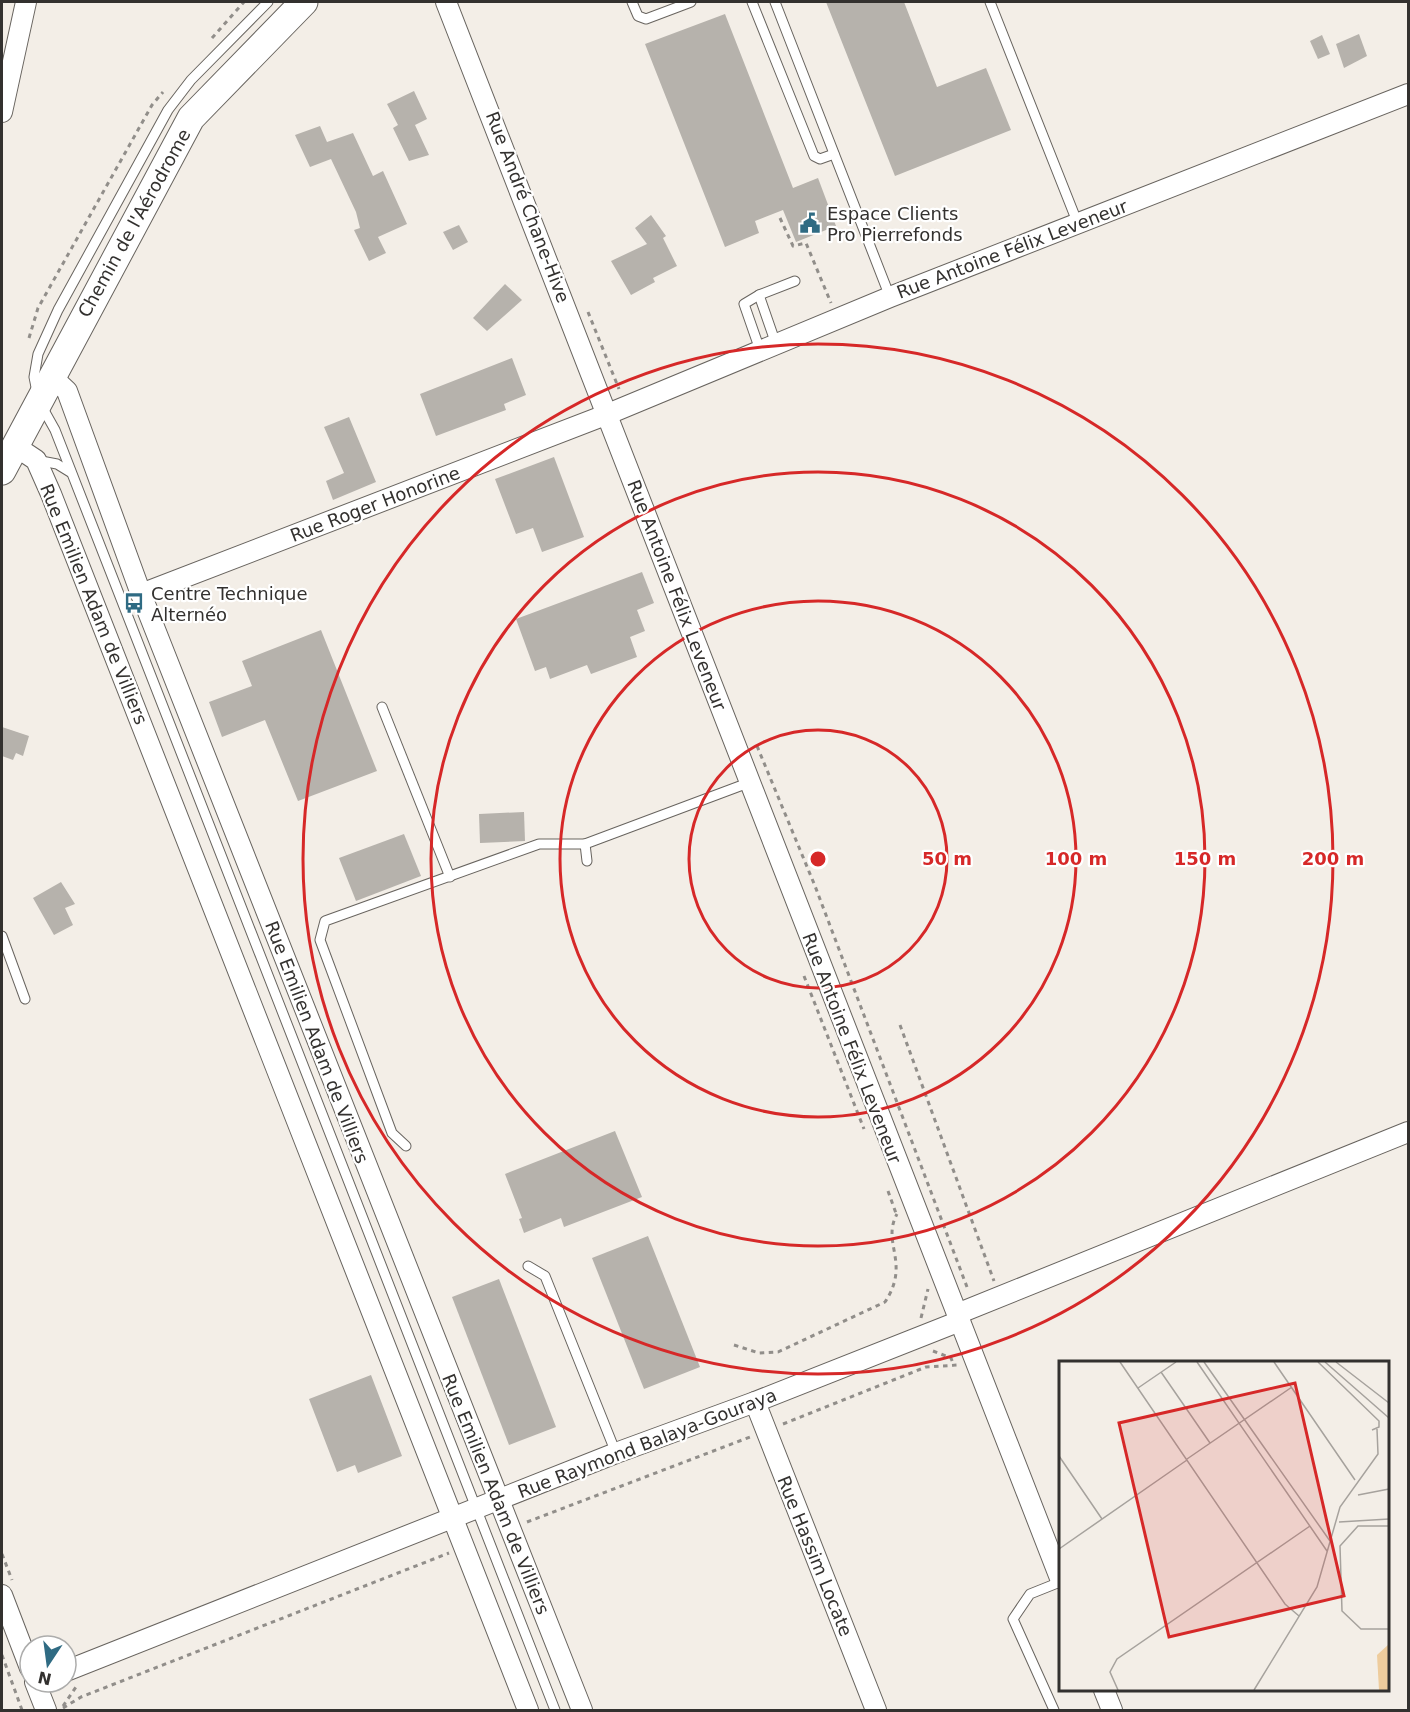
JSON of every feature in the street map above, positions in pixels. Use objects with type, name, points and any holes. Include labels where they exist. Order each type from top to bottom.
[{"type":"main road","name":"Chemin de l'Aérodrome","points":[[2,471],[25,453],[38,400],[191,118],[304,2]]},
{"type":"street","points":[[2,112],[26,2]]},
{"type":"street","name":"Rue André Chane-Hive","points":[[446,2],[608,414]]},
{"type":"street","name":"Rue Antoine Félix Leveneur","points":[[1059,1577],[958,1317],[905,1210],[748,783],[608,414],[890,297],[1408,94]]},
{"type":"street","name":"Rue Emilien Adam de Villiers","points":[[51,376],[67,391],[141,594],[582,1710]]},
{"type":"street","name":"Rue Roger Honorine","points":[[141,594],[608,414]]},
{"type":"street","name":"Rue Emilien Adam de Villiers","points":[[25,453],[528,1710]]},
{"type":"street","name":"Rue Raymond Balaya-Gouraya","points":[[78,1666],[452,1520],[498,1499],[754,1402],[958,1317],[1000,1297],[1408,1132]]},
{"type":"street","name":"Rue Hassim Locate","points":[[754,1402],[876,1710]]},
{"type":"street","points":[[2,1594],[18,1636]]},
{"type":"street","points":[[1105,1691],[1113,1710]]},
{"type":"street","points":[[40,1694],[46,1710]]},
{"type":"lane","points":[[268,2],[190,80],[168,110],[54,319],[38,354],[34,377],[38,400],[55,430],[555,1710]]},
{"type":"lane","points":[[632,2],[638,16],[646,19],[691,2]]},
{"type":"lane","points":[[752,2],[814,156],[820,159],[834,154]]},
{"type":"lane","points":[[775,2],[890,297]]},
{"type":"lane","points":[[990,2],[1078,224]]},
{"type":"lane","points":[[768,347],[744,304],[759,295],[795,281]]},
{"type":"lane","points":[[759,295],[768,347]]},
{"type":"lane","points":[[25,453],[57,464],[70,472]]},
{"type":"lane","points":[[382,707],[450,878]]},
{"type":"lane","points":[[406,1146],[392,1133],[320,940],[325,921],[450,878],[539,844],[585,844],[748,783]]},
{"type":"lane","points":[[585,844],[587,861]]},
{"type":"lane","points":[[2,936],[25,999]]},
{"type":"lane","points":[[528,1266],[545,1276],[616,1453]]},
{"type":"lane","points":[[1054,1710],[1013,1619],[1030,1594],[1059,1580]]},
{"type":"path","points":[[780,218],[793,246],[806,243],[831,305]]},
{"type":"path","points":[[803,974],[867,1138]]},
{"type":"path","points":[[900,1025],[1000,1297]]},
{"type":"path","points":[[885,1182],[905,1210]]},
{"type":"path","points":[[901,1224],[905,1210]]},
{"type":"path","points":[[734,1345],[759,1353],[778,1352],[885,1302],[895,1287],[898,1267],[890,1226],[905,1210]]},
{"type":"path","points":[[921,1319],[928,1289],[933,1285]]},
{"type":"path","points":[[931,1351],[951,1358],[954,1366]]},
{"type":"path","points":[[778,1415],[780,1426]]},
{"type":"path","points":[[743,1430],[749,1437]]},
{"type":"path","points":[[526,1515],[527,1522]]},
{"type":"path","points":[[2,1655],[22,1710]]},
{"type":"building","points":[[826,2],[904,2],[937,87],[986,68],[1011,130],[895,176]]},
{"type":"building","points":[[725,14],[793,188],[818,178],[836,226],[796,242],[783,210],[755,221],[759,233],[725,247],[645,44]]},
{"type":"building","points":[[1359,34],[1367,56],[1344,68],[1336,44]]},
{"type":"building","points":[[1322,35],[1330,54],[1318,59],[1310,41]]},
{"type":"building","points":[[414,91],[427,119],[415,125],[429,155],[409,161],[393,128],[398,125],[387,104]]},
{"type":"building","points":[[320,126],[327,142],[353,133],[373,176],[383,171],[407,224],[378,237],[386,253],[369,261],[354,230],[360,228],[356,212],[331,159],[310,167],[295,135]]},
{"type":"building","points":[[651,215],[666,236],[663,238],[677,266],[653,278],[655,282],[631,295],[611,261],[647,244],[635,228]]},
{"type":"building","points":[[459,225],[468,242],[453,250],[443,232]]},
{"type":"building","points":[[505,284],[522,300],[487,331],[473,318]]},
{"type":"building","points":[[512,358],[526,395],[504,404],[506,410],[436,436],[420,394]]},
{"type":"building","points":[[349,417],[376,482],[333,500],[326,481],[344,473],[324,427]]},
{"type":"building","points":[[554,457],[584,537],[542,552],[533,528],[516,534],[495,479]]},
{"type":"building","points":[[642,572],[654,603],[637,610],[645,631],[630,637],[637,657],[591,674],[587,665],[550,679],[546,667],[535,671],[516,619]]},
{"type":"building","points":[[321,630],[377,771],[298,801],[265,720],[222,737],[209,702],[252,686],[242,661]]},
{"type":"building","points":[[2,727],[29,736],[23,756],[16,753],[13,760],[2,756]]},
{"type":"building","points":[[524,812],[525,841],[480,843],[479,814]]},
{"type":"building","points":[[404,834],[421,876],[356,901],[339,858]]},
{"type":"building","points":[[61,882],[75,904],[65,908],[73,925],[54,935],[33,898]]},
{"type":"building","points":[[615,1131],[642,1197],[564,1227],[561,1218],[524,1233],[519,1219],[522,1218],[505,1174]]},
{"type":"building","points":[[648,1236],[700,1367],[644,1389],[592,1258]]},
{"type":"building","points":[[499,1279],[556,1427],[509,1445],[452,1297]]},
{"type":"building","points":[[371,1375],[402,1456],[358,1473],[355,1465],[337,1472],[309,1399]]},
{"type":"place","name":"Espace Clients Pro Pierrefonds","points":[[810,223]]},
{"type":"place","name":"Centre Technique Alternéo","points":[[134,603]]}]
